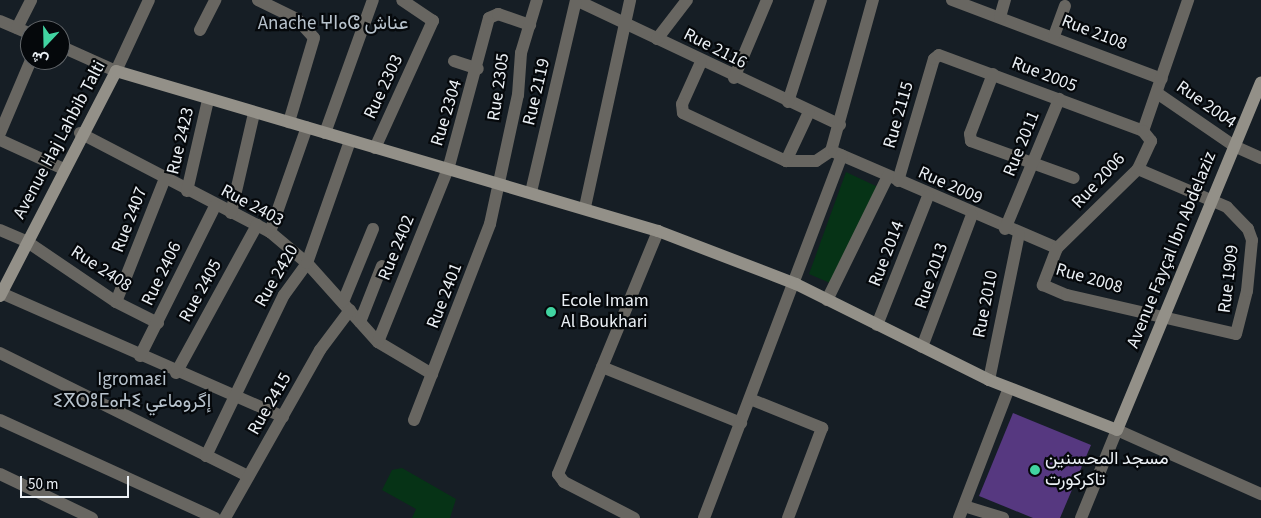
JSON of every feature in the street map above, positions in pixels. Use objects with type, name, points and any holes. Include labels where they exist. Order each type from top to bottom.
[{"type":"street","points":[[17,28],[31,0]]},
{"type":"street","name":"Avenue Haj Lahbib Talti","points":[[1,295],[6,276],[64,169],[80,134],[116,70],[149,0]]},
{"type":"street","points":[[200,30],[215,0]]},
{"type":"street","points":[[258,0],[297,19],[314,38],[289,122]]},
{"type":"street","points":[[325,133],[373,0]]},
{"type":"street","name":"Rue 2303","points":[[375,148],[433,21],[402,0]]},
{"type":"street","name":"Rue 2305","points":[[500,181],[518,95],[521,54],[537,0]]},
{"type":"street","name":"Rue 2116","points":[[576,0],[626,23],[734,78],[840,125]]},
{"type":"street","name":"Rue 2119","points":[[531,192],[576,0]]},
{"type":"street","points":[[585,207],[630,0]]},
{"type":"street","points":[[657,39],[687,0]]},
{"type":"street","points":[[734,78],[767,0]]},
{"type":"street","points":[[788,102],[821,0]]},
{"type":"street","points":[[704,518],[796,284],[836,153],[840,125],[874,0]]},
{"type":"street","points":[[1000,17],[1005,0]]},
{"type":"street","name":"Rue 2108","points":[[954,1],[1054,36],[1162,79]]},
{"type":"street","points":[[1143,131],[1162,79],[1185,1]]},
{"type":"street","points":[[1054,36],[1065,6]]},
{"type":"street","name":"Rue 2304","points":[[449,166],[478,69],[491,16],[530,25]]},
{"type":"street","points":[[0,21],[20,29]]},
{"type":"street","points":[[70,50],[116,70],[208,100],[307,127],[350,142],[449,166],[658,231],[796,284],[989,380],[1117,430],[1261,494]]},
{"type":"street","name":"Rue 2005","points":[[934,59],[946,56],[1143,131]]},
{"type":"street","name":"Rue 2115","points":[[827,300],[893,179],[934,59]]},
{"type":"street","name":"Rue 2304","points":[[454,61],[478,69]]},
{"type":"street","points":[[701,62],[682,104],[683,113],[786,161],[816,161],[836,153]]},
{"type":"street","points":[[0,133],[27,70]]},
{"type":"street","points":[[993,74],[970,134],[971,141],[1074,178]]},
{"type":"street","name":"Avenue Fayçal Ibn Abdelaziz","points":[[1117,430],[1234,146],[1258,99],[1261,83]]},
{"type":"street","name":"Rue 2004","points":[[1157,92],[1234,146],[1261,158]]},
{"type":"street","name":"Rue 2011","points":[[1004,228],[1033,164],[1059,99]]},
{"type":"street","name":"Rue 2423","points":[[187,191],[208,100]]},
{"type":"street","points":[[786,161],[809,112]]},
{"type":"street","points":[[231,213],[254,113]]},
{"type":"street","points":[[270,232],[307,127]]},
{"type":"street","name":"Rue 2006","points":[[1057,248],[1138,169],[1151,141],[1143,131]]},
{"type":"street","name":"Rue 2403","points":[[80,134],[215,206],[270,232],[307,263],[378,342],[432,374]]},
{"type":"street","points":[[0,140],[64,169]]},
{"type":"street","name":"Rue 2420","points":[[206,456],[284,295],[307,263],[350,142]]},
{"type":"street","name":"Rue 2009","points":[[836,153],[972,215],[1057,248]]},
{"type":"street","name":"Rue 2402","points":[[378,342],[449,166]]},
{"type":"street","points":[[1138,169],[1211,200]]},
{"type":"street","name":"Rue 2407","points":[[116,302],[165,178]]},
{"type":"street","name":"Rue 2401","points":[[414,420],[479,257],[500,181]]},
{"type":"street","name":"Rue 2014","points":[[877,325],[928,196]]},
{"type":"street","name":"Rue 1909","points":[[1163,317],[1226,336],[1240,330],[1251,234],[1227,207],[1211,200]]},
{"type":"street","name":"Rue 2406","points":[[140,356],[215,206]]},
{"type":"street","name":"Rue 2013","points":[[922,347],[972,215]]},
{"type":"street","name":"Rue 2405","points":[[176,373],[257,225]]},
{"type":"street","name":"Rue 2415","points":[[225,518],[346,306],[373,229]]},
{"type":"street","name":"Rue 2408","points":[[0,230],[26,241],[116,302],[158,322]]},
{"type":"street","points":[[634,518],[564,482],[558,474],[658,231]]},
{"type":"street","name":"Rue 2010","points":[[989,380],[1019,234]]},
{"type":"street","name":"Rue 2008","points":[[1057,248],[1043,283],[1047,289],[1163,317]]},
{"type":"street","points":[[360,322],[382,266]]},
{"type":"street","points":[[1,295],[176,373],[234,395],[283,417]]},
{"type":"street","points":[[0,353],[248,476]]},
{"type":"street","points":[[602,367],[741,423]]},
{"type":"street","points":[[1003,518],[961,512],[1009,388]]},
{"type":"street","points":[[750,399],[822,428],[788,518]]},
{"type":"street","points":[[0,420],[215,518]]},
{"type":"street","points":[[1081,518],[1117,430]]},
{"type":"street","points":[[0,474],[92,518]]},
{"type":"green space","points":[[846,172],[878,187],[830,283],[809,274]]},
{"type":"green space","points":[[402,468],[456,499],[450,518],[412,518],[416,509],[382,490],[392,470]]},
{"type":"building","name":"مسجد المحسنين تاكركورت","points":[[1013,413],[1091,445],[1060,518],[1033,518],[979,496]]},
{"type":"place","name":"Ecole Imam Al Boukhari","points":[[551,312]]},
{"type":"place","name":"مسجد المحسنين تاكركورت","points":[[1035,470]]},
{"type":"district","name":"Anache ⵖⵏⴰⵛ عناش","points":[[333,24]]},
{"type":"district","name":"Igromaɛi ⵉⴳⵔⵓⵎⴰⵄⵉ إگروماعي","points":[[132,391]]}]
